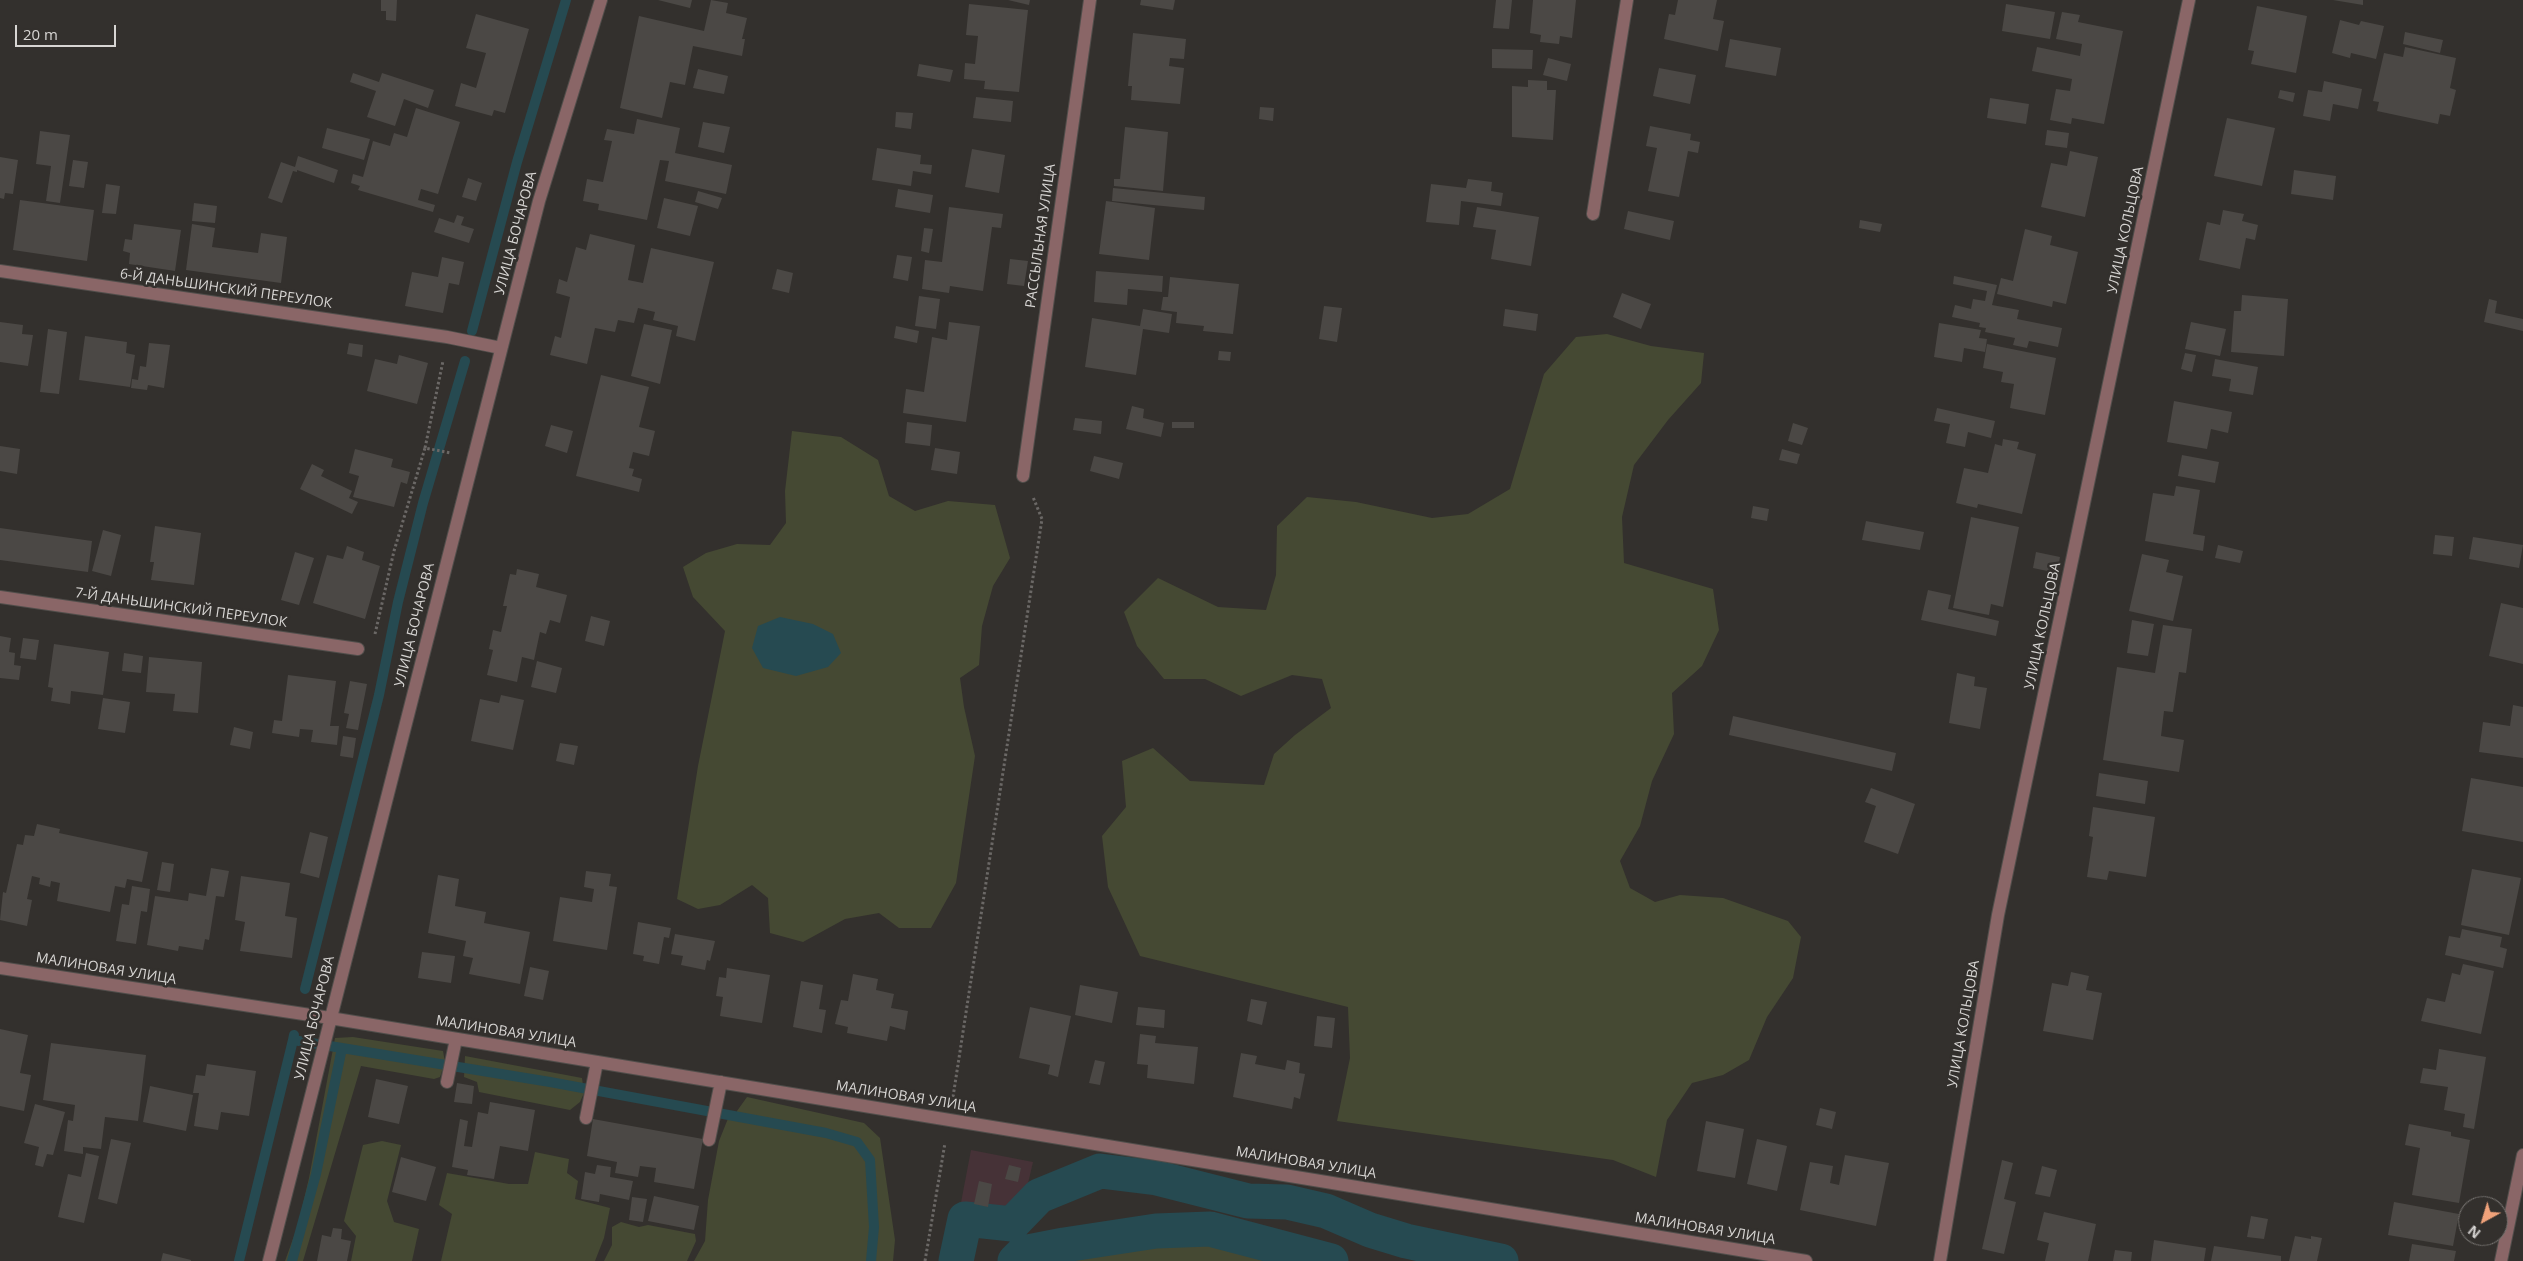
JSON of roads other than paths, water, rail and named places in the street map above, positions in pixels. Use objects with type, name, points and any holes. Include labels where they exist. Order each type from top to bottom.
[{"type":"street","name":"УЛИЦА БОЧАРОВА","points":[[269,1261],[539,201],[601,0]]},
{"type":"street","name":"РАССЫЛЬНАЯ УЛИЦА","points":[[1023,476],[1090,0]]},
{"type":"street","points":[[1593,214],[1626,0]]},
{"type":"street","name":"УЛИЦА КОЛЬЦОВА","points":[[1940,1261],[1998,915],[2189,0]]},
{"type":"street","name":"6-Й ДАНЬШИНСКИЙ ПЕРЕУЛОК","points":[[0,271],[447,337],[501,348]]},
{"type":"street","name":"7-Й ДАНЬШИНСКИЙ ПЕРЕУЛОК","points":[[0,597],[358,649]]},
{"type":"street","name":"МАЛИНОВАЯ УЛИЦА","points":[[0,968],[330,1018],[1806,1261]]},
{"type":"street","points":[[447,1082],[456,1039]]},
{"type":"street","points":[[586,1118],[597,1062]]},
{"type":"street","points":[[709,1140],[721,1082]]},
{"type":"street","points":[[2501,1261],[2523,1155]]},
{"type":"water","points":[[780,617],[813,624],[833,634],[841,653],[828,667],[796,676],[763,668],[752,648],[758,626]]},
{"type":"waterway","points":[[472,331],[517,162],[566,0]]},
{"type":"waterway","points":[[305,989],[379,695],[398,602],[423,503],[465,361]]},
{"type":"waterway","points":[[294,1035],[293,1040],[550,1082],[826,1133],[857,1142],[870,1160],[874,1227],[871,1261]]},
{"type":"waterway","points":[[239,1261],[293,1040]]},
{"type":"waterway","points":[[292,1261],[316,1174],[342,1048]]},
{"type":"waterway","points":[[956,1261],[965,1219],[1012,1224],[1039,1196],[1100,1171],[1157,1178],[1248,1201],[1287,1202],[1326,1211],[1370,1230],[1406,1241],[1501,1261]]},
{"type":"waterway","points":[[1015,1261],[1023,1253],[1064,1245],[1156,1231],[1210,1229],[1331,1261]]}]
